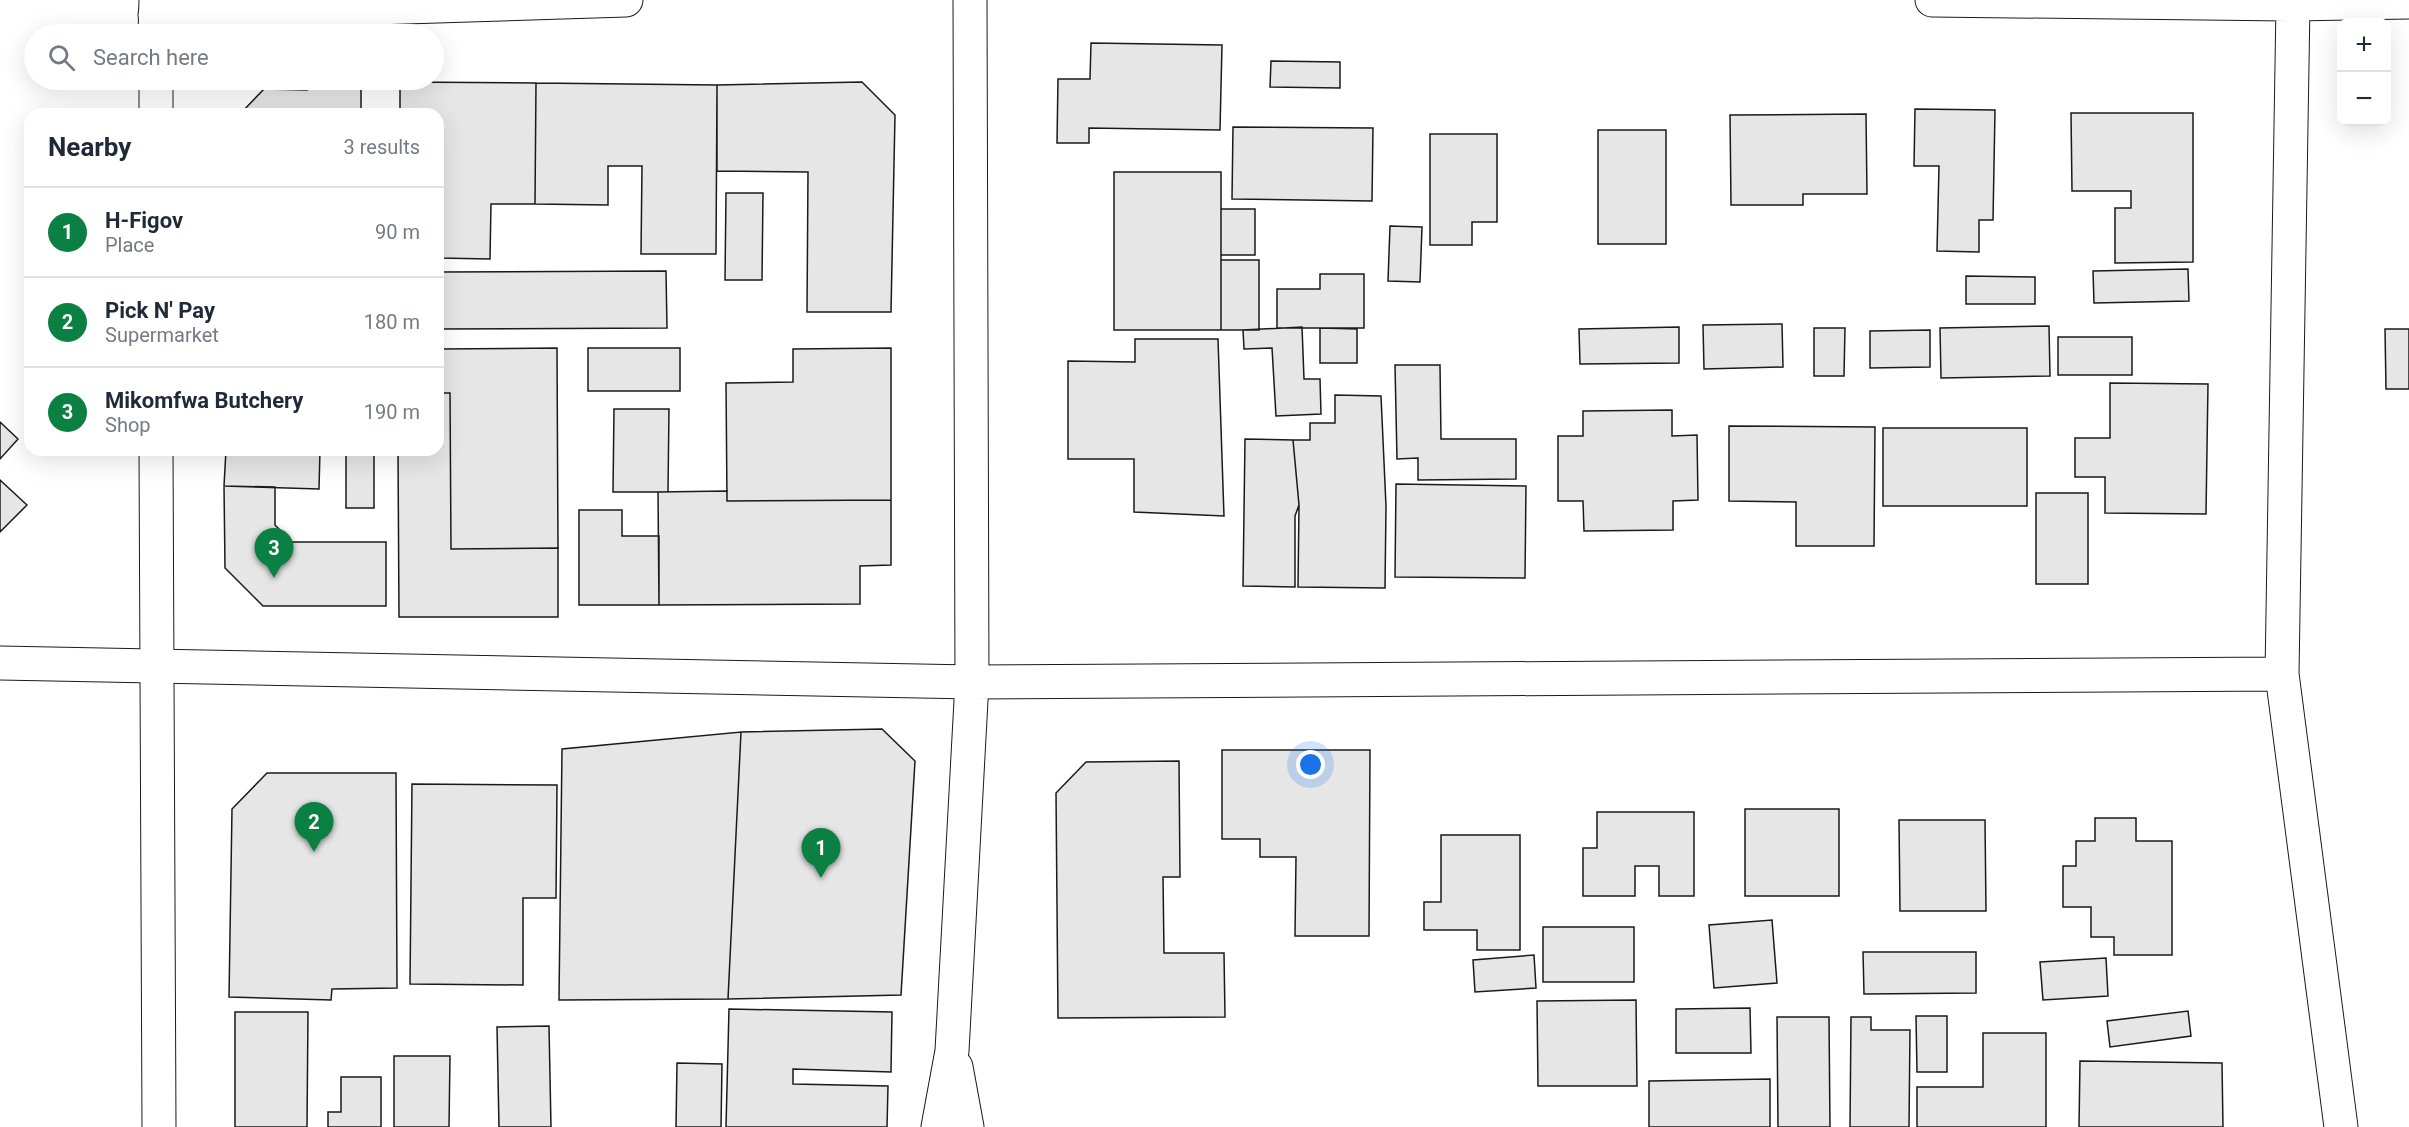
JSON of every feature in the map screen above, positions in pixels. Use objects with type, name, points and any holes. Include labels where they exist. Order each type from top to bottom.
[{"type":"street","points":[[156,16],[626,0]]},
{"type":"street","points":[[938,1127],[952,1051],[972,682],[970,0]]},
{"type":"street","points":[[1932,0],[2293,4],[2409,2]]},
{"type":"street","points":[[2293,4],[2282,674],[2341,1127]]},
{"type":"street","points":[[156,90],[156,108]]},
{"type":"street","points":[[156,456],[159,1127]]},
{"type":"street","points":[[0,663],[972,682],[2282,674]]},
{"type":"street","points":[[952,1051],[967,1127]]},
{"type":"building","points":[[1091,43],[1222,45],[1220,130],[1089,128],[1089,143],[1057,143],[1058,79],[1090,79]]},
{"type":"building","points":[[1271,61],[1340,62],[1340,88],[1270,87]]},
{"type":"building","points":[[444,82],[536,83],[535,204],[491,204],[490,259],[444,258],[444,108],[400,108],[400,90],[444,90]]},
{"type":"building","points":[[862,82],[895,115],[891,312],[807,312],[808,172],[717,171],[717,85]]},
{"type":"building","points":[[536,83],[717,85],[716,254],[641,254],[642,166],[608,166],[608,205],[535,204]]},
{"type":"building","points":[[263,90],[361,90],[361,108],[246,108]]},
{"type":"building","points":[[1915,109],[1995,110],[1993,220],[1979,220],[1979,252],[1937,251],[1939,166],[1914,166]]},
{"type":"building","points":[[2071,113],[2193,113],[2193,262],[2115,263],[2115,208],[2131,208],[2131,191],[2072,191]]},
{"type":"building","points":[[1866,114],[1867,194],[1803,194],[1803,205],[1731,205],[1730,115]]},
{"type":"building","points":[[1233,127],[1373,128],[1372,201],[1232,199]]},
{"type":"building","points":[[1598,130],[1666,130],[1666,244],[1598,244]]},
{"type":"building","points":[[1430,134],[1497,134],[1497,222],[1472,222],[1472,245],[1430,245]]},
{"type":"building","points":[[1114,172],[1221,172],[1221,330],[1114,330]]},
{"type":"building","points":[[726,193],[763,193],[762,280],[725,280]]},
{"type":"building","points":[[1221,209],[1255,209],[1255,255],[1221,255]]},
{"type":"building","points":[[1390,226],[1422,227],[1420,282],[1388,281]]},
{"type":"building","points":[[1221,260],[1259,260],[1259,330],[1221,330]]},
{"type":"building","points":[[2188,269],[2189,301],[2094,303],[2093,271]]},
{"type":"building","points":[[666,271],[667,328],[444,329],[444,272]]},
{"type":"building","points":[[1320,274],[1364,274],[1364,328],[1277,328],[1277,289],[1320,289]]},
{"type":"building","points":[[1966,276],[2035,277],[2035,304],[1966,304]]},
{"type":"building","points":[[1782,324],[1783,367],[1704,369],[1703,325]]},
{"type":"building","points":[[2049,326],[2050,376],[1941,378],[1940,328]]},
{"type":"building","points":[[1302,327],[1304,379],[1320,379],[1321,414],[1276,416],[1272,348],[1244,349],[1243,330]]},
{"type":"building","points":[[1679,327],[1679,363],[1580,364],[1579,329]]},
{"type":"building","points":[[1320,328],[1357,329],[1357,363],[1320,363]]},
{"type":"building","points":[[1814,328],[1845,328],[1844,376],[1814,376]]},
{"type":"building","points":[[2385,329],[2409,329],[2409,389],[2386,389]]},
{"type":"building","points":[[1930,330],[1930,367],[1870,368],[1870,331]]},
{"type":"building","points":[[2058,337],[2132,337],[2132,375],[2058,375]]},
{"type":"building","points":[[1135,339],[1218,339],[1224,516],[1134,512],[1134,459],[1068,459],[1068,361],[1135,362]]},
{"type":"building","points":[[557,348],[558,548],[451,549],[450,393],[444,393],[444,349]]},
{"type":"building","points":[[588,348],[680,348],[680,391],[588,391]]},
{"type":"building","points":[[891,348],[891,500],[727,501],[726,383],[793,382],[793,349]]},
{"type":"building","points":[[1395,365],[1440,365],[1441,439],[1516,439],[1516,479],[1418,480],[1418,458],[1397,459]]},
{"type":"building","points":[[2110,383],[2208,384],[2206,514],[2105,513],[2105,477],[2075,477],[2075,438],[2110,438]]},
{"type":"building","points":[[444,393],[450,393],[451,549],[558,548],[558,617],[399,617],[398,456],[444,456]]},
{"type":"building","points":[[1335,395],[1381,396],[1386,506],[1385,588],[1298,587],[1299,505],[1293,440],[1310,440],[1310,423],[1335,423]]},
{"type":"building","points":[[614,409],[669,409],[668,492],[613,492]]},
{"type":"building","points":[[1672,410],[1672,436],[1697,435],[1698,500],[1673,501],[1673,530],[1584,531],[1583,501],[1558,501],[1558,436],[1583,436],[1583,411]]},
{"type":"building","points":[[0,422],[18,439],[0,459]]},
{"type":"building","points":[[1729,426],[1875,427],[1874,546],[1796,546],[1796,502],[1729,501]]},
{"type":"building","points":[[1883,428],[2027,428],[2027,506],[1883,506]]},
{"type":"building","points":[[1245,439],[1293,440],[1299,505],[1295,516],[1295,587],[1243,586]]},
{"type":"building","points":[[226,456],[320,456],[319,489],[224,486]]},
{"type":"building","points":[[346,456],[374,456],[374,508],[346,508]]},
{"type":"building","points":[[0,480],[27,505],[0,532]]},
{"type":"building","points":[[1396,484],[1526,486],[1525,578],[1395,577]]},
{"type":"building","points":[[224,486],[275,487],[275,525],[292,542],[386,542],[386,606],[263,606],[225,568]]},
{"type":"building","points":[[727,491],[727,501],[891,500],[891,565],[860,566],[860,604],[659,605],[658,492]]},
{"type":"building","points":[[2036,493],[2088,493],[2088,584],[2036,584]]},
{"type":"building","points":[[579,510],[622,510],[622,536],[659,536],[659,605],[579,605]]},
{"type":"building","points":[[882,729],[915,761],[901,995],[728,999],[741,732]]},
{"type":"building","points":[[741,732],[728,999],[559,1000],[562,749]]},
{"type":"building","points":[[1222,750],[1370,750],[1369,936],[1295,936],[1296,857],[1260,857],[1260,839],[1222,839]]},
{"type":"building","points":[[1179,761],[1180,877],[1163,877],[1164,953],[1224,953],[1225,1017],[1058,1018],[1056,793],[1086,762]]},
{"type":"building","points":[[267,773],[396,773],[397,988],[332,989],[331,1000],[229,997],[232,809]]},
{"type":"building","points":[[412,784],[557,785],[556,898],[523,898],[523,985],[410,984]]},
{"type":"building","points":[[1745,809],[1839,809],[1839,896],[1745,896]]},
{"type":"building","points":[[1597,812],[1694,812],[1694,896],[1659,896],[1659,866],[1635,866],[1635,896],[1583,896],[1583,848],[1597,848]]},
{"type":"building","points":[[2095,818],[2136,818],[2136,841],[2172,841],[2172,955],[2114,955],[2114,937],[2091,937],[2091,907],[2063,907],[2063,866],[2076,866],[2076,841],[2095,841]]},
{"type":"building","points":[[1899,820],[1985,820],[1986,911],[1900,911]]},
{"type":"building","points":[[1441,835],[1520,835],[1520,950],[1477,950],[1477,930],[1424,930],[1424,902],[1441,902]]},
{"type":"building","points":[[1772,920],[1777,983],[1714,988],[1709,925]]},
{"type":"building","points":[[1543,927],[1634,927],[1634,982],[1543,982]]},
{"type":"building","points":[[1863,952],[1976,952],[1976,993],[1864,994]]},
{"type":"building","points":[[1534,955],[1536,988],[1475,992],[1473,960]]},
{"type":"building","points":[[2106,958],[2108,996],[2043,1000],[2040,962]]},
{"type":"building","points":[[1636,1000],[1637,1086],[1538,1086],[1537,1001]]},
{"type":"building","points":[[1750,1008],[1751,1053],[1676,1053],[1676,1009]]},
{"type":"building","points":[[729,1009],[892,1012],[891,1072],[793,1069],[793,1084],[888,1086],[887,1127],[726,1127]]},
{"type":"building","points":[[2188,1011],[2191,1036],[2110,1047],[2107,1021]]},
{"type":"building","points":[[235,1012],[308,1012],[307,1127],[235,1127]]},
{"type":"building","points":[[1916,1016],[1947,1016],[1947,1072],[1917,1072]]},
{"type":"building","points":[[1777,1017],[1829,1017],[1830,1127],[1778,1127]]},
{"type":"building","points":[[1851,1017],[1871,1017],[1871,1030],[1910,1030],[1909,1127],[1850,1127]]},
{"type":"building","points":[[549,1026],[551,1127],[499,1127],[497,1027]]},
{"type":"building","points":[[1983,1033],[2046,1033],[2046,1127],[1917,1127],[1917,1087],[1983,1087]]},
{"type":"building","points":[[394,1056],[450,1056],[449,1127],[394,1127]]},
{"type":"building","points":[[2080,1061],[2222,1063],[2223,1127],[2079,1127]]},
{"type":"building","points":[[677,1063],[722,1064],[721,1127],[676,1127]]},
{"type":"building","points":[[341,1077],[381,1077],[381,1127],[328,1127],[328,1112],[341,1112]]},
{"type":"building","points":[[1770,1079],[1770,1127],[1649,1127],[1649,1081]]},
{"type":"place","name":"Mikomfwa Butchery","points":[[274,578]]},
{"type":"place","name":"Pick N' Pay","points":[[314,852]]},
{"type":"place","name":"H-Figov","points":[[821,878]]}]
